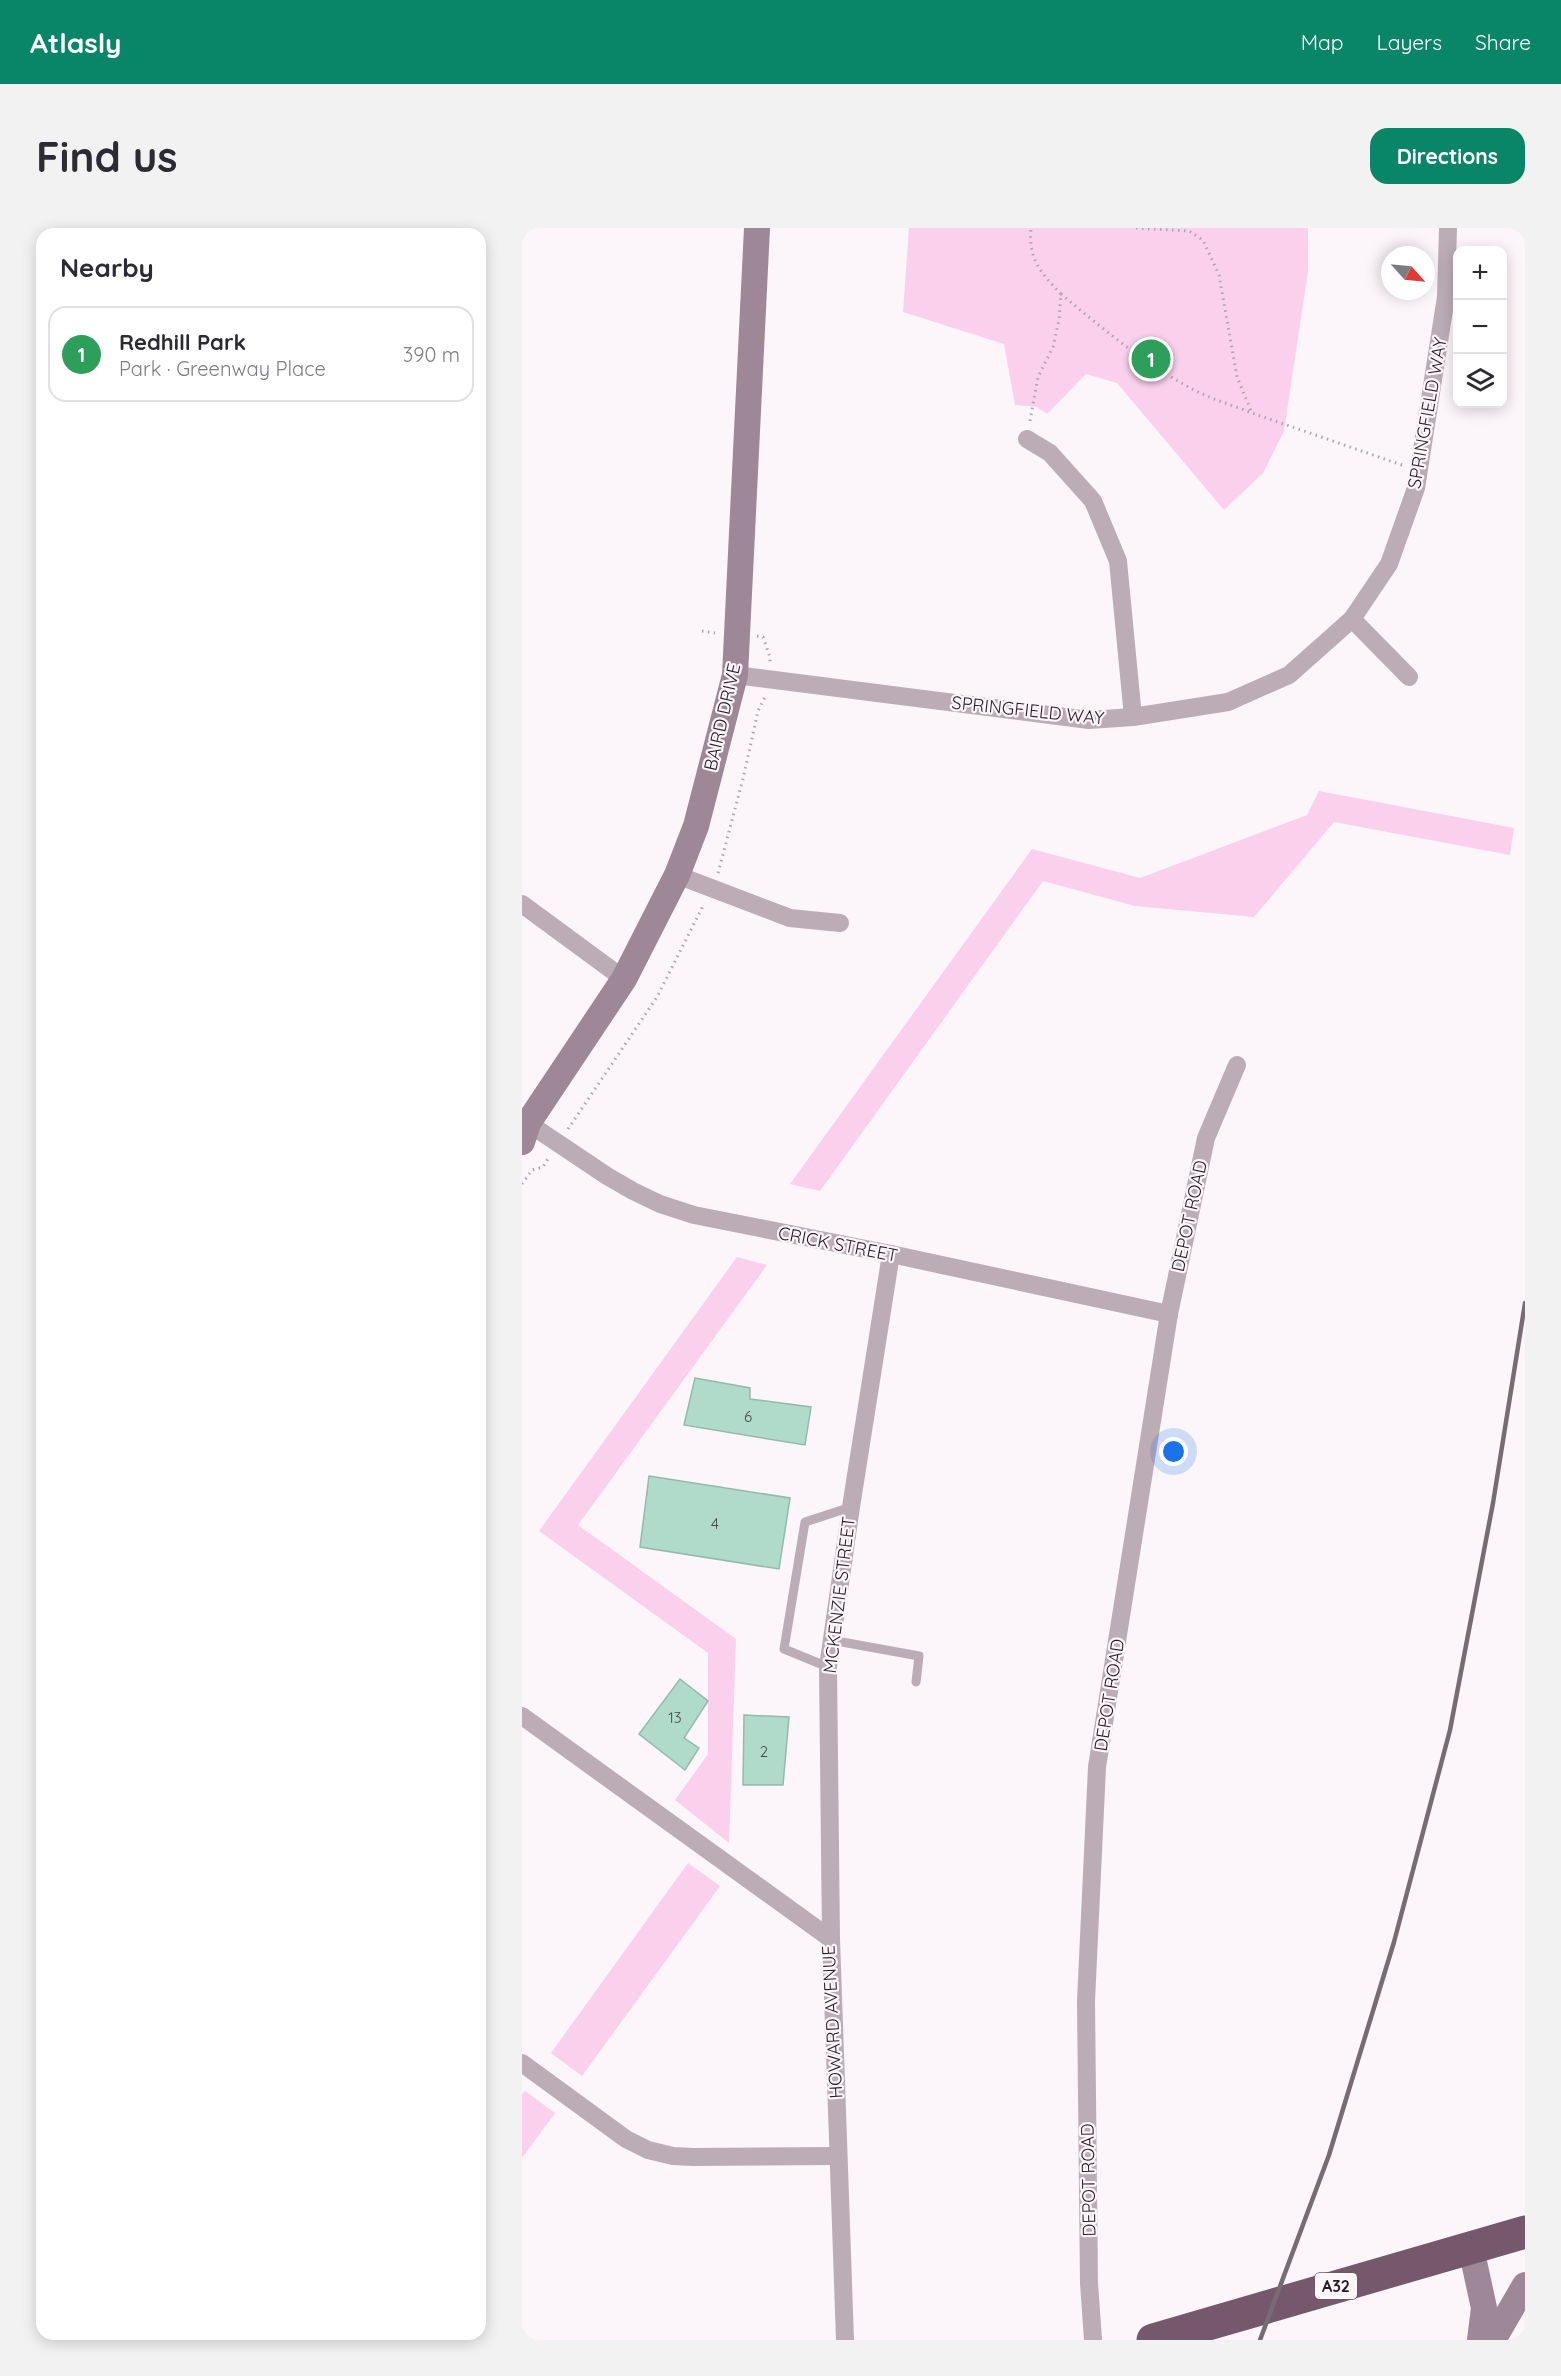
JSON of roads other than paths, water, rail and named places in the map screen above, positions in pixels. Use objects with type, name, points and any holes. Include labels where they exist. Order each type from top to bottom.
[{"type":"highway","name":"A32","points":[[1153,2340],[1525,2232]]},
{"type":"street","name":"BAIRD DRIVE","points":[[524,1130],[624,979],[677,875],[696,826],[735,675],[757,228]]},
{"type":"street","name":"SPRINGFIELD WAY","points":[[735,675],[1089,720],[1133,717],[1228,702],[1289,675],[1352,619],[1389,564],[1416,488],[1446,297],[1448,228]]},
{"type":"street","points":[[1027,439],[1050,453],[1094,501],[1118,561],[1133,717]]},
{"type":"street","points":[[1352,619],[1409,677]]},
{"type":"street","points":[[677,875],[790,918],[840,923]]},
{"type":"street","points":[[522,904],[624,979]]},
{"type":"street","name":"DEPOT ROAD","points":[[1093,2340],[1089,2283],[1086,2001],[1097,1767],[1169,1314],[1206,1138],[1237,1065]]},
{"type":"street","name":"CRICK STREET","points":[[524,1130],[660,1204],[694,1215],[891,1254],[1169,1314]]},
{"type":"street","name":"MCKENZIE STREET","points":[[831,1939],[828,1667],[891,1254]]},
{"type":"street","name":"HOWARD AVENUE","points":[[522,1716],[831,1939],[845,2340]]},
{"type":"street","points":[[522,2063],[626,2139],[648,2150],[674,2156],[693,2157],[837,2156]]},
{"type":"street","points":[[1471,2248],[1484,2308],[1480,2340]]},
{"type":"street","points":[[1493,2340],[1525,2285]]},
{"type":"lane","points":[[828,1667],[784,1649],[805,1522],[851,1507]]},
{"type":"lane","points":[[831,1640],[919,1656],[916,1682]]},
{"type":"railway","points":[[1260,2340],[1329,2155],[1394,1942],[1450,1730],[1493,1503],[1525,1303]]},
{"type":"place","name":"Redhill Park","points":[[1151,359]]}]
